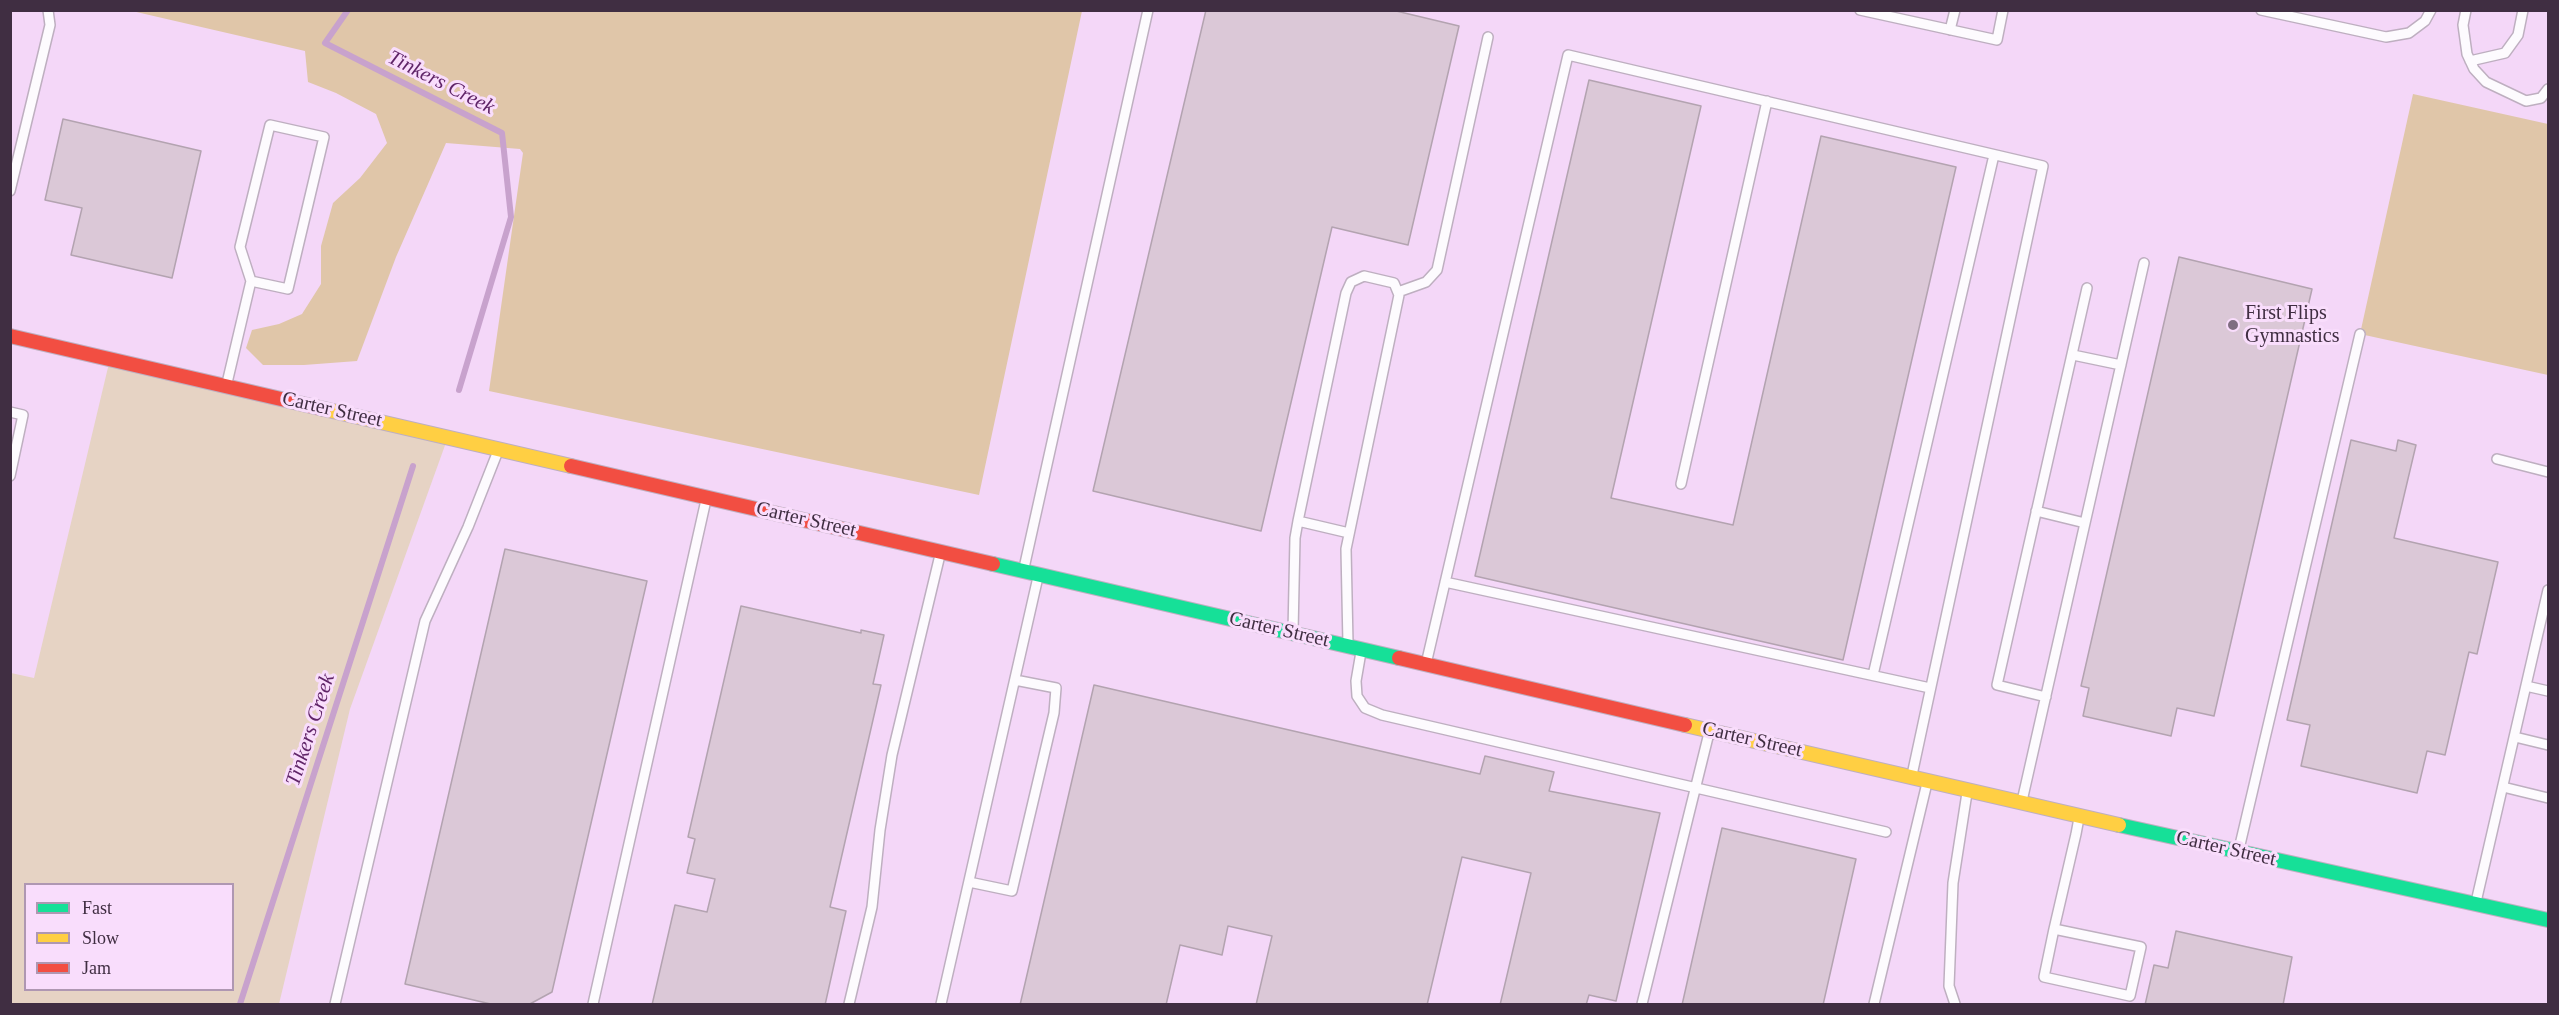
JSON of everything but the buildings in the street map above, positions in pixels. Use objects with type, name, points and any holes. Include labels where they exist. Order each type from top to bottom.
[{"type":"street","name":"Carter Street","points":[[10,336],[2022,803],[2548,920]]},
{"type":"lane","points":[[10,191],[50,25],[48,10]]},
{"type":"lane","points":[[1023,571],[1149,10]]},
{"type":"lane","points":[[1860,10],[1900,15],[1950,30],[1997,40],[2003,10]]},
{"type":"lane","points":[[1950,30],[1954,10]]},
{"type":"lane","points":[[2260,10],[2386,37],[2409,33],[2425,21],[2430,10]]},
{"type":"lane","points":[[2466,10],[2463,25],[2467,54],[2474,69],[2486,82],[2526,101],[2541,99],[2548,89]]},
{"type":"lane","points":[[2470,61],[2505,53],[2518,35],[2523,10]]},
{"type":"lane","points":[[1398,292],[1426,282],[1437,270],[1488,37]]},
{"type":"lane","points":[[1426,665],[1568,55],[2043,166],[1911,777]]},
{"type":"lane","points":[[1681,484],[1767,101]]},
{"type":"lane","points":[[226,386],[251,281],[240,247],[270,125],[324,137],[288,289],[251,281]]},
{"type":"lane","points":[[1873,675],[1994,155]]},
{"type":"lane","points":[[2022,803],[2144,262]]},
{"type":"lane","points":[[1293,633],[1295,538],[1346,293],[1351,282],[1364,276],[1394,283],[1398,292],[1398,308],[1346,549],[1356,681],[1358,696],[1365,708],[1382,715],[1886,832]]},
{"type":"lane","points":[[2046,696],[1997,685],[2087,288]]},
{"type":"lane","points":[[2239,851],[2360,334]]},
{"type":"lane","points":[[2073,354],[2121,365]]},
{"type":"lane","points":[[10,412],[23,416],[10,476]]},
{"type":"lane","points":[[335,1005],[425,621],[468,527],[498,449]]},
{"type":"lane","points":[[2497,459],[2548,472]]},
{"type":"lane","points":[[593,1005],[707,497]]},
{"type":"lane","points":[[2036,511],[2085,523]]},
{"type":"lane","points":[[1298,521],[1349,533]]},
{"type":"lane","points":[[849,1005],[872,907],[880,830],[892,755],[941,551]]},
{"type":"lane","points":[[941,1005],[1038,574]]},
{"type":"lane","points":[[1445,582],[1930,688]]},
{"type":"lane","points":[[2476,904],[2548,590]]},
{"type":"lane","points":[[2538,636],[2548,639]]},
{"type":"lane","points":[[969,882],[1012,891],[1054,713],[1056,688],[1015,680]]},
{"type":"lane","points":[[2526,686],[2548,691]]},
{"type":"lane","points":[[1642,1005],[1709,730]]},
{"type":"lane","points":[[2515,737],[2548,745]]},
{"type":"lane","points":[[1874,1005],[1928,781]]},
{"type":"lane","points":[[2503,787],[2548,798]]},
{"type":"lane","points":[[1955,1005],[1949,986],[1953,883],[1968,790]]},
{"type":"lane","points":[[2054,929],[2141,948],[2130,996],[2044,977],[2054,929],[2080,816]]},
{"type":"shaded area","points":[[10,11],[2548,11],[2548,1004],[11,1004]]},
{"type":"shaded area","points":[[132,11],[1082,11],[979,495],[489,391],[523,153],[520,149],[446,143],[396,257],[357,361],[263,365],[246,348],[252,330],[279,324],[302,314],[321,284],[321,246],[333,203],[360,178],[387,143],[376,114],[336,93],[308,82],[305,51]]},
{"type":"shaded area","points":[[2413,94],[2548,124],[2548,375],[2360,334]]},
{"type":"shaded area","points":[[110,359],[448,437],[350,709],[279,1004],[11,1004],[11,673],[34,678]]},
{"type":"waterway","name":"Tinkers Creek","points":[[348,10],[325,43],[502,133],[511,217],[459,390]]},
{"type":"waterway","name":"Tinkers Creek","points":[[240,1004],[413,466]]},
{"type":"traffic: fast","points":[[993,564],[1399,658]]},
{"type":"traffic: fast","points":[[2119,825],[2548,920]]},
{"type":"traffic: slow","points":[[324,409],[571,466]]},
{"type":"traffic: slow","points":[[1685,725],[2119,825]]},
{"type":"traffic: jam","points":[[10,336],[324,409]]},
{"type":"traffic: jam","points":[[571,466],[993,564]]},
{"type":"traffic: jam","points":[[1399,658],[1685,725]]},
{"type":"place","name":"First Flips Gymnastics","points":[[2233,325]]}]
